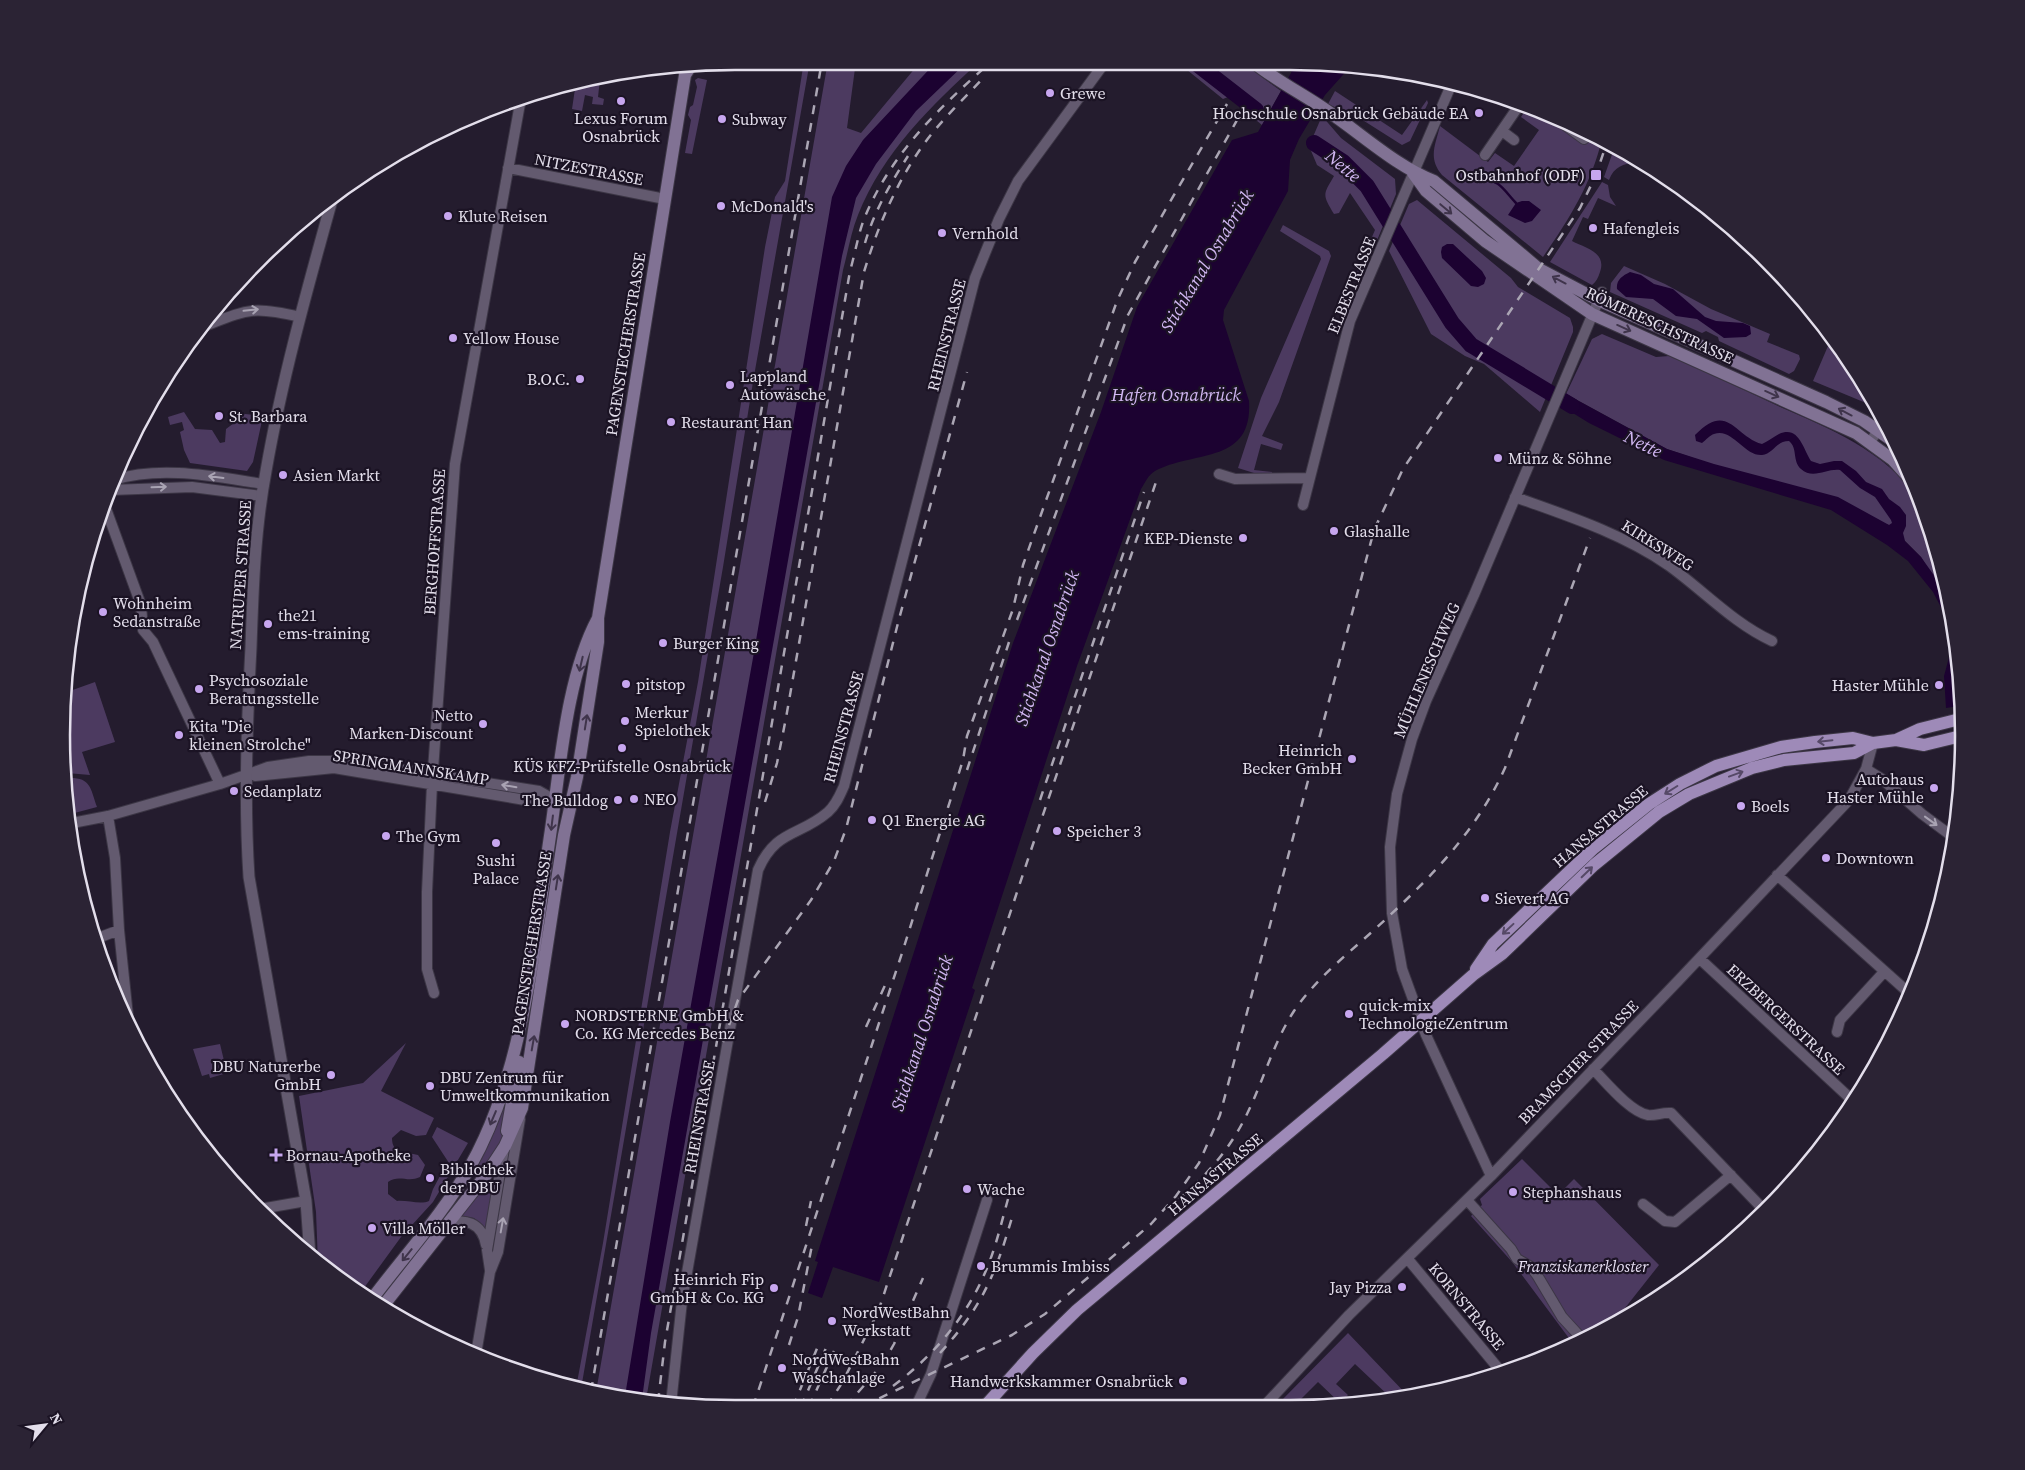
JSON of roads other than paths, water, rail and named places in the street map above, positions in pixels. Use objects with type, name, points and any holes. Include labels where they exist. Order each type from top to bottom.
[{"type":"main road","name":"RÖMERESCHSTRASSE","points":[[1264,70],[1325,110],[1414,173],[1434,181],[1540,269],[1878,426]]},
{"type":"main road","name":"PAGENSTECHERSTRASSE","points":[[522,1108],[598,642],[598,618],[686,72]]},
{"type":"main road","name":"RÖMERESCHSTRASSE","points":[[1414,173],[1426,191],[1485,241],[1592,314],[1820,415],[1870,442],[1896,463]]},
{"type":"main road","name":"PAGENSTECHERSTRASSE","points":[[518,1038],[566,729],[586,639],[598,618]]},
{"type":"main road","points":[[1873,743],[1896,740],[1920,729],[1955,720]]},
{"type":"main road","points":[[1896,740],[1924,745],[1955,737]]},
{"type":"main road","name":"HANSASTRASSE","points":[[991,1400],[1033,1353],[1078,1310],[1421,1022],[1473,974],[1502,954],[1626,837],[1659,812],[1689,794],[1752,768],[1784,760],[1854,753],[1873,743]]},
{"type":"main road","points":[[505,1146],[520,1059],[518,1038]]},
{"type":"main road","points":[[375,1294],[440,1210],[471,1165],[499,1103],[518,1038]]},
{"type":"main road","points":[[387,1301],[486,1175],[505,1146],[522,1108]]},
{"type":"street","name":"RHEINSTRASSE","points":[[672,1397],[682,1301],[758,870],[763,858],[777,841],[828,812],[838,799],[844,786],[975,278],[999,219],[1018,181],[1099,70]]},
{"type":"street","name":"ELBESTRASSE","points":[[1303,505],[1308,478],[1348,330],[1449,90]]},
{"type":"street","name":"BERGHOFFSTRASSE","points":[[434,993],[426,969],[427,892],[433,779],[458,442],[520,106]]},
{"type":"street","points":[[1485,155],[1516,110]]},
{"type":"street","points":[[1502,131],[1514,140]]},
{"type":"street","name":"NITZESTRASSE","points":[[508,168],[665,199]]},
{"type":"street","name":"NATRUPER STRASSE","points":[[309,1245],[306,1201],[249,877],[246,831],[247,776],[255,555],[262,496],[300,317],[330,207]]},
{"type":"street","name":"MÜHLENESCHWEG","points":[[1491,1176],[1421,1022],[1402,969],[1392,913],[1390,847],[1397,794],[1412,739],[1426,701],[1600,296]]},
{"type":"street","points":[[213,323],[245,310],[266,309],[300,317]]},
{"type":"street","points":[[1870,442],[1880,429]]},
{"type":"street","points":[[122,479],[165,473],[216,477],[264,484]]},
{"type":"street","points":[[1219,474],[1235,479],[1308,478]]},
{"type":"street","points":[[118,490],[178,487],[262,496]]},
{"type":"street","name":"KIRKSWEG","points":[[1515,497],[1597,526],[1636,545],[1668,565],[1749,630],[1772,641]]},
{"type":"street","points":[[108,514],[141,605],[143,630],[153,642],[220,784]]},
{"type":"street","name":"BRAMSCHER STRASSE","points":[[1270,1400],[1303,1362],[1468,1200],[1700,959],[1848,800],[1866,769],[1873,743]]},
{"type":"street","name":"SPRINGMANNSKAMP","points":[[76,822],[108,816],[247,776],[334,768],[539,791],[555,800],[571,803]]},
{"type":"street","points":[[1866,769],[1882,778],[1922,814],[1947,833]]},
{"type":"street","points":[[108,816],[115,858],[119,930],[126,1001]]},
{"type":"street","points":[[1777,875],[1904,989]]},
{"type":"street","points":[[101,937],[119,930]]},
{"type":"street","name":"ERZBERGERSTRASSE","points":[[1700,959],[1848,1096]]},
{"type":"street","points":[[1837,1032],[1840,1020],[1884,972]]},
{"type":"street","points":[[1593,1069],[1638,1112],[1650,1116],[1663,1112],[1671,1113],[1760,1205]]},
{"type":"street","name":"PAGENSTECHERSTRASSE","points":[[477,1347],[490,1272],[498,1252],[522,1108]]},
{"type":"street","name":"PAGENSTECHERSTRASSE","points":[[490,1272],[487,1250],[505,1146]]},
{"type":"street","points":[[1642,1204],[1665,1221],[1675,1222],[1686,1215],[1731,1174]]},
{"type":"street","points":[[919,1400],[931,1374],[987,1200]]},
{"type":"street","points":[[1468,1200],[1511,1249],[1517,1259],[1531,1267],[1562,1317],[1578,1334]]},
{"type":"street","points":[[268,1208],[306,1201]]},
{"type":"street","points":[[444,1227],[462,1220],[475,1225],[485,1236],[487,1250]]},
{"type":"street","name":"KORNSTRASSE","points":[[1408,1258],[1497,1367]]},
{"type":"water","points":[[929,70],[959,70],[916,111],[876,164],[856,198],[842,256],[651,1333],[643,1393],[626,1390],[670,1122],[753,658],[832,197],[846,166],[863,140]]},
{"type":"water","name":"Hafen Osnabrück","points":[[1292,70],[1345,72],[1325,95],[1299,139],[1290,160],[1288,191],[1224,310],[1223,320],[1249,401],[1248,422],[1241,436],[1231,446],[1218,452],[1155,471],[1141,489],[1077,666],[972,988],[975,990],[879,1282],[833,1267],[822,1298],[808,1293],[818,1262],[815,1261],[1013,643],[1101,412],[1137,307],[1232,140],[1258,132]]},
{"type":"water","points":[[1529,201],[1541,210],[1532,221],[1525,223],[1508,215],[1516,203]]},
{"type":"water","points":[[1447,244],[1453,244],[1482,271],[1486,278],[1484,284],[1478,287],[1471,286],[1442,258],[1442,247]]},
{"type":"water","points":[[1630,272],[1641,275],[1654,284],[1673,289],[1705,317],[1716,321],[1743,323],[1750,326],[1751,334],[1746,337],[1724,338],[1697,319],[1676,316],[1653,299],[1626,297],[1617,289],[1617,283],[1624,275]]},
{"type":"water","points":[[1566,394],[1667,449],[1714,464],[1838,497],[1889,525],[1892,523],[1875,497],[1860,488],[1840,470],[1810,474],[1801,469],[1798,466],[1792,444],[1789,441],[1781,443],[1762,455],[1749,451],[1727,434],[1714,434],[1702,443],[1696,441],[1695,435],[1706,425],[1715,421],[1723,421],[1752,440],[1762,444],[1786,432],[1796,435],[1811,461],[1820,464],[1842,461],[1856,471],[1866,482],[1882,489],[1889,499],[1900,507],[1906,515],[1906,526],[1903,533],[1905,541],[1921,557],[1933,574],[1943,611],[1933,592],[1908,561],[1887,545],[1831,510],[1664,460],[1589,423],[1560,405]]},
{"type":"water","points":[[1950,655],[1954,707],[1946,708],[1944,676]]},
{"type":"waterway","name":"Nette","points":[[1205,70],[1256,110]]},
{"type":"waterway","name":"Nette","points":[[1314,143],[1343,162],[1367,186],[1452,323],[1471,345],[1572,406]]},
{"type":"waterway","points":[[1483,181],[1493,181],[1516,203]]},
{"type":"railway","points":[[592,1384],[820,70]]},
{"type":"railway","points":[[659,1395],[665,1342],[850,271],[864,219],[888,173],[919,132],[982,70]]},
{"type":"railway","points":[[765,802],[777,763],[786,718],[864,272],[887,209],[910,165],[950,112],[985,76]]},
{"type":"railway","points":[[755,1400],[903,950],[963,760],[967,736],[1013,609],[1023,565],[1117,301],[1135,262],[1227,104]]},
{"type":"railway","points":[[1017,620],[1128,315],[1241,113]]},
{"type":"railway","points":[[876,1400],[1012,1335],[1045,1314],[1151,1224],[1176,1196],[1199,1163],[1220,1115],[1374,530],[1403,469],[1580,208],[1596,175],[1604,150]]},
{"type":"railway","points":[[865,243],[883,198],[908,156]]},
{"type":"railway","points":[[723,1042],[738,1000],[811,900],[834,861],[846,829],[899,619],[967,372]]},
{"type":"railway","points":[[831,1400],[842,1383],[878,1312],[1029,856],[1156,482]]},
{"type":"railway","points":[[1040,800],[1144,492]]},
{"type":"railway","points":[[1179,1199],[1216,1162],[1239,1130],[1286,1024],[1302,1000],[1331,969],[1430,875],[1448,856],[1479,815],[1505,768],[1590,538]]},
{"type":"railway","points":[[967,770],[1009,642]]},
{"type":"railway","points":[[866,1027],[887,981]]},
{"type":"railway","points":[[893,1386],[921,1363],[946,1336],[967,1307],[988,1266],[1008,1199]]},
{"type":"railway","points":[[806,1226],[811,1201]]},
{"type":"railway","points":[[940,1353],[978,1304],[994,1272],[1013,1214]]},
{"type":"railway","points":[[789,1345],[798,1317],[812,1245]]},
{"type":"railway","points":[[851,1400],[882,1365],[894,1344],[923,1278]]},
{"type":"railway","points":[[796,1400],[818,1346]]},
{"type":"railway","points":[[804,1400],[826,1348]]},
{"type":"railway","points":[[812,1400],[834,1351]]},
{"type":"place","name":"Grewe","points":[[1050,93]]},
{"type":"place","name":"Lexus Forum Osnabrück","points":[[621,101]]},
{"type":"place","name":"Hochschule Osnabrück Gebäude EA","points":[[1479,113]]},
{"type":"place","name":"Subway","points":[[722,119]]},
{"type":"place","name":"Ostbahnhof (ODF)","points":[[1596,175]]},
{"type":"place","name":"McDonald's","points":[[721,206]]},
{"type":"place","name":"Klute Reisen","points":[[448,216]]},
{"type":"place","name":"Hafengleis","points":[[1593,228]]},
{"type":"place","name":"Vernhold","points":[[942,233]]},
{"type":"place","name":"Yellow House","points":[[453,338]]},
{"type":"place","name":"B.O.C.","points":[[580,379]]},
{"type":"place","name":"Lappland Autowäsche","points":[[730,385]]},
{"type":"place","name":"St. Barbara","points":[[219,416]]},
{"type":"place","name":"Restaurant Han","points":[[671,422]]},
{"type":"place","name":"Münz & Söhne","points":[[1498,458]]},
{"type":"place","name":"Asien Markt","points":[[283,475]]},
{"type":"place","name":"Glashalle","points":[[1334,531]]},
{"type":"place","name":"KEP-Dienste","points":[[1243,538]]},
{"type":"place","name":"Wohnheim Sedanstraße","points":[[103,612]]},
{"type":"place","name":"the21 ems-training","points":[[268,624]]},
{"type":"place","name":"Burger King","points":[[663,643]]},
{"type":"place","name":"pitstop","points":[[626,684]]},
{"type":"place","name":"Haster Mühle","points":[[1939,685]]},
{"type":"place","name":"Psychosoziale Beratungsstelle","points":[[199,689]]},
{"type":"place","name":"Merkur Spielothek","points":[[625,721]]},
{"type":"place","name":"Netto Marken-Discount","points":[[483,724]]},
{"type":"place","name":"Kita \"Die kleinen Strolche\"","points":[[179,735]]},
{"type":"place","name":"KÜS KFZ-Prüfstelle Osnabrück","points":[[622,748]]},
{"type":"place","name":"Heinrich Becker GmbH","points":[[1352,759]]},
{"type":"place","name":"Autohaus Haster Mühle","points":[[1934,788]]},
{"type":"place","name":"Sedanplatz","points":[[234,791]]},
{"type":"place","name":"NEO","points":[[634,799]]},
{"type":"place","name":"The Bulldog","points":[[618,800]]},
{"type":"place","name":"Boels","points":[[1741,806]]},
{"type":"place","name":"Q1 Energie AG","points":[[872,820]]},
{"type":"place","name":"Speicher 3","points":[[1057,831]]},
{"type":"place","name":"The Gym","points":[[386,836]]},
{"type":"place","name":"Sushi Palace","points":[[496,843]]},
{"type":"place","name":"Downtown","points":[[1826,858]]},
{"type":"place","name":"Sievert AG","points":[[1485,898]]},
{"type":"place","name":"quick-mix TechnologieZentrum","points":[[1349,1014]]},
{"type":"place","name":"NORDSTERNE GmbH & Co. KG Mercedes Benz","points":[[565,1024]]},
{"type":"place","name":"DBU Naturerbe GmbH","points":[[331,1075]]},
{"type":"place","name":"DBU Zentrum für Umweltkommunikation","points":[[430,1086]]},
{"type":"place","name":"Bornau-Apotheke","points":[[276,1155]]},
{"type":"place","name":"Bibliothek der DBU","points":[[430,1178]]},
{"type":"place","name":"Wache","points":[[967,1189]]},
{"type":"place","name":"Stephanshaus","points":[[1513,1192]]},
{"type":"place","name":"Villa Möller","points":[[372,1228]]},
{"type":"place","name":"Brummis Imbiss","points":[[981,1266]]},
{"type":"place","name":"Jay Pizza","points":[[1402,1287]]},
{"type":"place","name":"Heinrich Fip GmbH & Co. KG","points":[[774,1288]]},
{"type":"place","name":"NordWestBahn Werkstatt","points":[[832,1321]]},
{"type":"place","name":"NordWestBahn Waschanlage","points":[[782,1368]]},
{"type":"place","name":"Handwerkskammer Osnabrück","points":[[1183,1381]]},
{"type":"water label","name":"Stichkanal Osnabrück","points":[[1207,261]]},
{"type":"water label","name":"Stichkanal Osnabrück","points":[[1047,648]]},
{"type":"water label","name":"Stichkanal Osnabrück","points":[[922,1033]]},
{"type":"park label","name":"Franziskanerkloster","points":[[1583,1266]]}]
